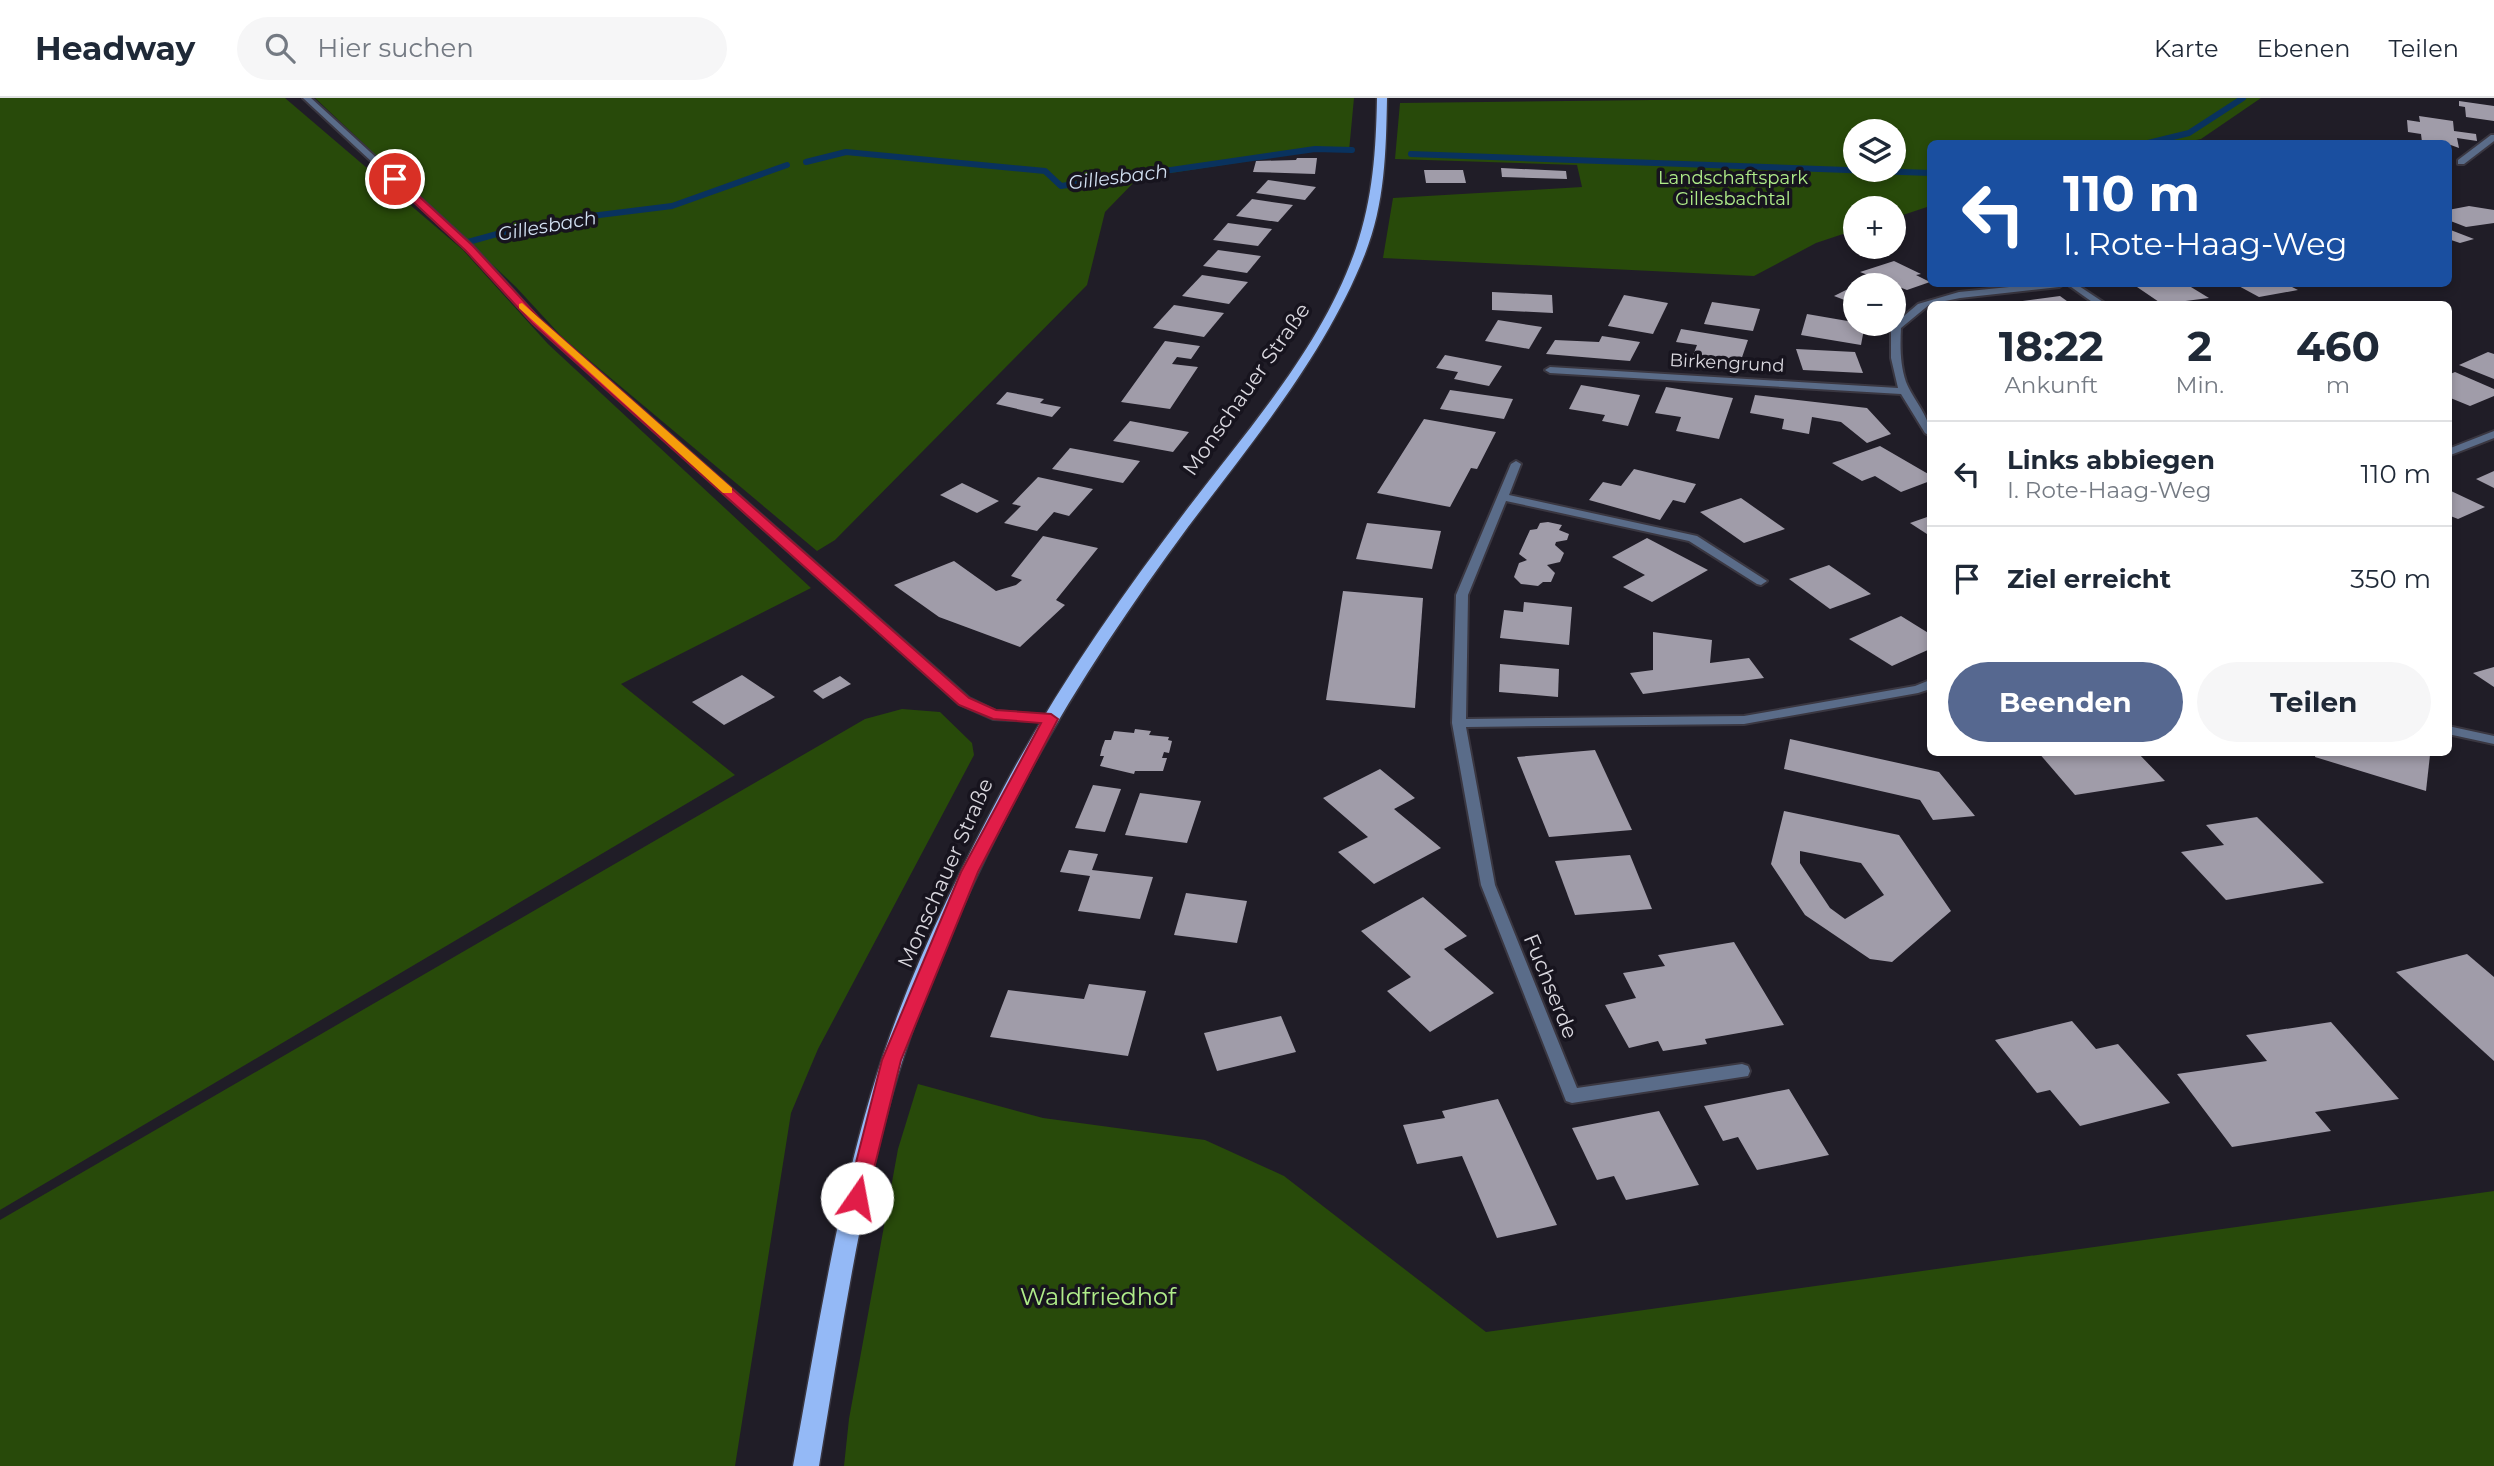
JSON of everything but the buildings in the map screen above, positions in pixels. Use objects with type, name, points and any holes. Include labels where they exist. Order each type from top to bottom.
[{"type":"main road","name":"Monschauer Straße","points":[[806,1466],[835,1302],[868,1146],[892,1060],[970,872],[1051,719],[1154,563],[1277,398],[1320,332],[1349,279],[1374,211],[1382,98]]},
{"type":"street","points":[[307,98],[470,248],[536,321],[964,701],[993,715],[1051,719]]},
{"type":"street","points":[[2461,162],[2494,137]]},
{"type":"street","points":[[1940,301],[1959,296],[2034,287]]},
{"type":"street","points":[[2076,287],[2096,301]]},
{"type":"street","points":[[1927,304],[1921,306],[1896,327],[1893,356],[1902,391],[1927,428]]},
{"type":"street","name":"Birkengrund","points":[[1550,370],[1902,391]]},
{"type":"street","points":[[2452,451],[2494,435]]},
{"type":"street","name":"Fuchserde","points":[[1516,464],[1462,595],[1460,723],[1488,885],[1572,1096],[1742,1071]]},
{"type":"street","points":[[1502,497],[1693,538],[1761,581]]},
{"type":"street","points":[[1460,723],[1744,720],[1927,685]]},
{"type":"street","points":[[2452,731],[2494,740]]},
{"type":"green space","points":[[0,98],[285,98],[463,250],[548,344],[811,588],[621,684],[735,775],[0,1210]]},
{"type":"green space","points":[[315,98],[1354,98],[1349,151],[1314,151],[1138,178],[1105,212],[1087,285],[835,540],[817,551],[564,339],[516,287]]},
{"type":"green space","name":"Landschaftspark Gillesbachtal","points":[[1831,98],[2261,98],[2196,140],[1927,140],[1927,207],[1906,214],[1906,196],[1843,196],[1843,234],[1816,243],[1754,276],[1383,258],[1393,198],[1582,187],[1577,165],[1395,159],[1400,103]]},
{"type":"green space","points":[[902,709],[940,712],[972,743],[974,755],[818,1049],[791,1113],[735,1466],[0,1466],[0,1220],[865,719]]},
{"type":"green space","name":"Waldfriedhof","points":[[918,1084],[1043,1118],[1205,1140],[1284,1176],[1486,1332],[2494,1191],[2494,1466],[844,1466],[849,1419],[898,1149]]},
{"type":"waterway","name":"Gillesbach","points":[[2160,140],[2189,133],[2243,98]]},
{"type":"waterway","name":"Gillesbach","points":[[806,162],[846,152],[1045,171],[1061,186],[1315,149],[1352,150]]},
{"type":"waterway","name":"Gillesbach","points":[[1411,154],[1927,173]]},
{"type":"waterway","name":"Gillesbach","points":[[468,242],[522,227],[546,227],[575,218],[672,206],[787,165]]},
{"type":"slow traffic","points":[[522,306],[728,491]]},
{"type":"route","points":[[395,179],[470,248],[536,321],[964,701],[993,715],[1051,719],[1013,786],[970,872],[892,1060],[868,1146],[857,1198]]}]
